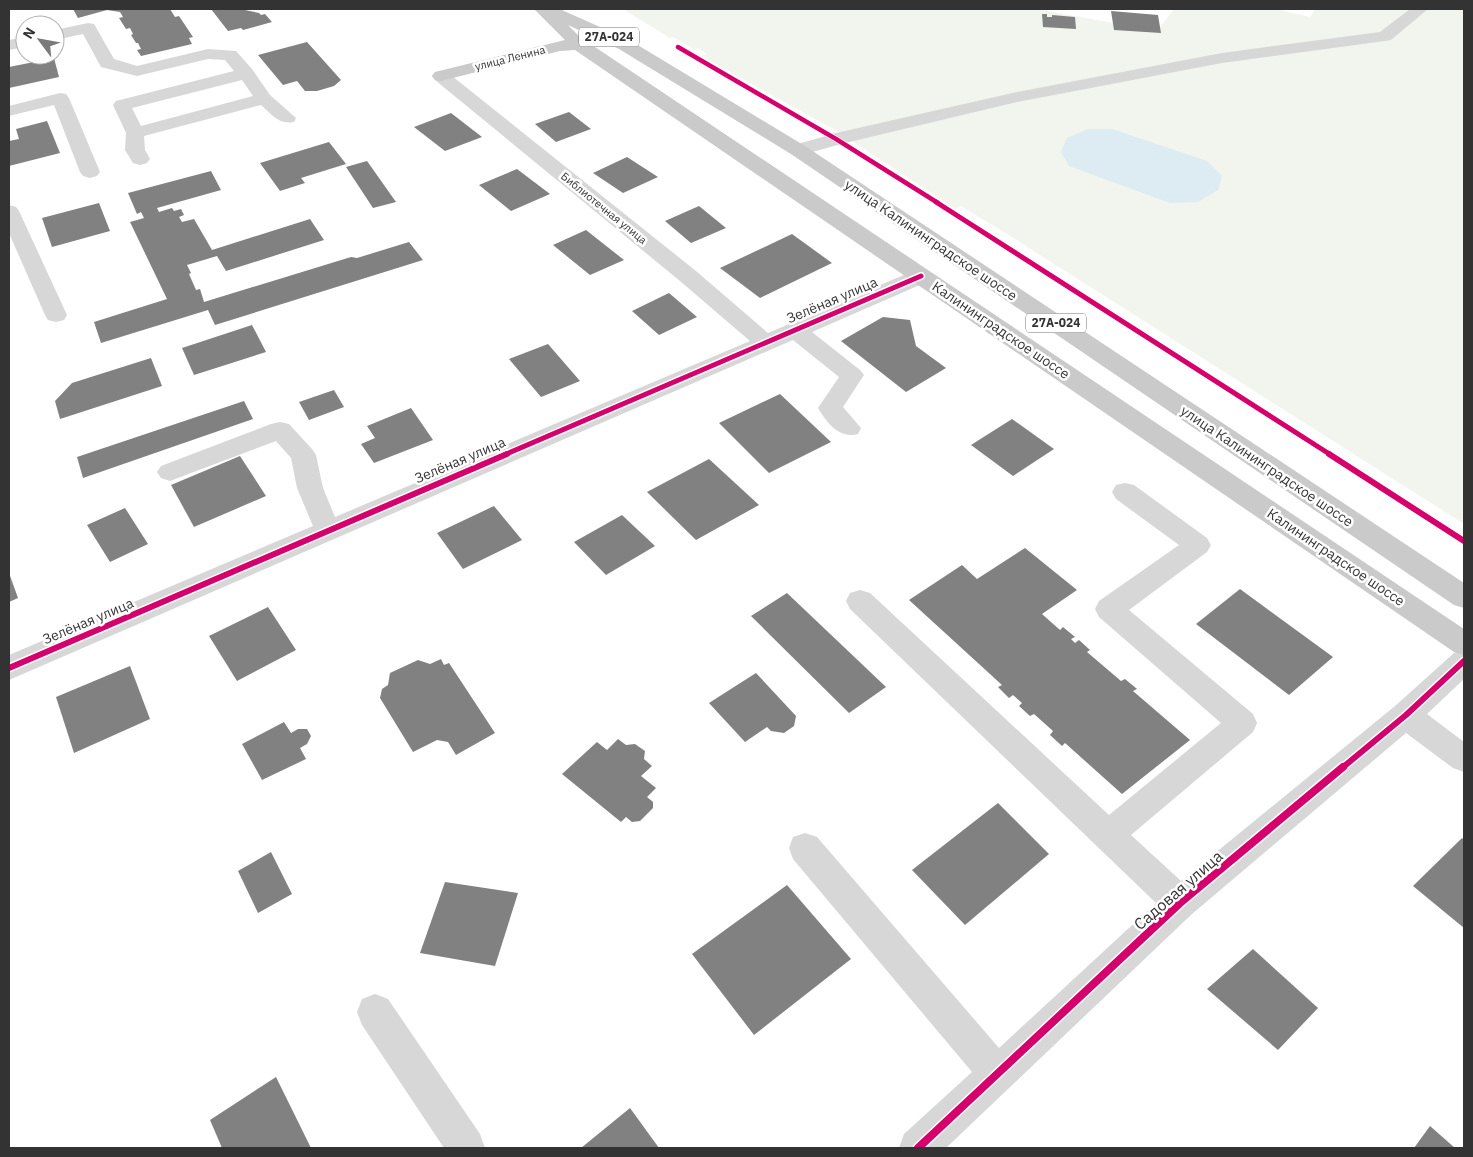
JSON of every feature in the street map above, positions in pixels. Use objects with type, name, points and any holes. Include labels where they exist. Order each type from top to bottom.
[{"type":"main road","name":"Калининградское шоссе","points":[[545,11],[571,37],[1464,644]]},
{"type":"main road","points":[[525,53],[538,42],[545,11]]},
{"type":"main road","name":"улица Калининградское шоссе","points":[[571,37],[644,56]]},
{"type":"main road","name":"улица Калининградское шоссе","points":[[571,37],[619,47],[644,56],[798,150],[1464,597]]},
{"type":"main road","name":"улица Ленина","points":[[442,76],[525,53],[571,37]]},
{"type":"street","points":[[798,150],[863,132],[1017,97],[1222,58],[1385,36],[1420,9]]},
{"type":"street","points":[[65,33],[88,28],[107,63],[137,71],[208,54],[230,55],[264,98],[287,118]]},
{"type":"street","points":[[140,159],[135,150],[135,133],[122,105],[246,73]]},
{"type":"street","name":"Библиотечная улица","points":[[442,76],[688,276],[765,342]]},
{"type":"street","points":[[9,111],[60,98],[90,172]]},
{"type":"street","points":[[135,133],[264,98]]},
{"type":"street","points":[[9,211],[56,315]]},
{"type":"street","name":"Зелёная улица","points":[[9,668],[921,276]]},
{"type":"street","points":[[794,329],[852,375],[830,408],[849,428]]},
{"type":"street","points":[[170,472],[280,430],[303,456],[310,488],[328,530]]},
{"type":"street","points":[[1108,835],[1242,723],[1109,609],[1198,545],[1125,492]]},
{"type":"street","points":[[860,601],[1180,903]]},
{"type":"street","name":"Садовая улица","points":[[918,1148],[1180,903],[1406,715],[1464,661]]},
{"type":"street","points":[[1406,715],[1464,759]]},
{"type":"street","points":[[805,848],[998,1075]]},
{"type":"street","points":[[375,1012],[466,1148]]},
{"type":"shaded area","points":[[623,9],[1036,9],[1157,31],[1174,9],[1276,9],[1310,17],[1315,9],[1464,9],[1464,524],[1010,236],[961,206],[955,209],[837,131],[701,56],[707,54],[698,48],[694,49],[673,37],[670,38]]},
{"type":"shaded area","points":[[1088,129],[1112,129],[1207,161],[1222,176],[1218,190],[1198,202],[1170,203],[1069,166],[1061,152],[1067,138]]},
{"type":"building","points":[[73,9],[170,9],[175,17],[179,16],[193,37],[189,38],[192,44],[141,56],[137,50],[141,49],[131,35],[133,34],[130,28],[126,29],[119,18],[123,17],[120,12],[107,10],[78,18]]},
{"type":"building","points":[[211,9],[240,9],[261,15],[265,14],[272,22],[243,30],[241,28],[228,31]]},
{"type":"building","points":[[1111,11],[1158,15],[1161,33],[1114,30]]},
{"type":"building","points":[[1042,14],[1047,14],[1047,17],[1052,17],[1052,15],[1075,17],[1076,29],[1043,27]]},
{"type":"building","points":[[307,42],[341,80],[334,86],[317,91],[305,91],[297,81],[283,85],[258,55]]},
{"type":"building","points":[[19,65],[56,65],[59,77],[9,88],[9,67]]},
{"type":"building","points":[[569,112],[591,129],[556,142],[535,124]]},
{"type":"building","points":[[451,113],[482,137],[445,151],[414,127]]},
{"type":"building","points":[[47,121],[60,153],[9,166],[9,141],[19,139],[16,129]]},
{"type":"building","points":[[329,142],[346,164],[301,178],[305,183],[280,191],[260,163]]},
{"type":"building","points":[[627,157],[658,177],[623,193],[593,173]]},
{"type":"building","points":[[367,161],[396,202],[373,208],[346,167]]},
{"type":"building","points":[[517,169],[550,194],[511,211],[479,185]]},
{"type":"building","points":[[211,171],[221,190],[157,208],[159,212],[172,208],[174,211],[181,209],[184,215],[179,217],[182,222],[194,219],[212,250],[310,219],[324,240],[226,271],[217,256],[187,265],[196,290],[200,289],[204,302],[351,257],[357,258],[409,242],[423,260],[215,325],[208,310],[101,343],[94,322],[167,299],[130,222],[144,218],[141,212],[137,214],[128,193]]},
{"type":"building","points":[[99,203],[110,231],[52,247],[42,218]]},
{"type":"building","points":[[699,206],[726,228],[691,243],[665,221]]},
{"type":"building","points":[[586,230],[624,260],[590,275],[553,245]]},
{"type":"building","points":[[792,234],[832,263],[760,298],[720,268]]},
{"type":"building","points":[[669,293],[697,317],[659,335],[632,311]]},
{"type":"building","points":[[883,317],[910,320],[916,346],[946,368],[906,392],[841,341]]},
{"type":"building","points":[[252,325],[266,352],[194,375],[182,348]]},
{"type":"building","points":[[548,344],[580,381],[541,397],[509,359]]},
{"type":"building","points":[[151,358],[162,386],[60,419],[55,401],[72,383]]},
{"type":"building","points":[[334,390],[344,407],[309,420],[299,402]]},
{"type":"building","points":[[780,394],[831,442],[769,473],[719,423]]},
{"type":"building","points":[[244,401],[253,419],[83,478],[77,457]]},
{"type":"building","points":[[411,408],[433,440],[374,463],[361,444],[375,438],[367,426]]},
{"type":"building","points":[[1012,419],[1054,449],[1013,476],[971,445]]},
{"type":"building","points":[[240,456],[266,496],[194,527],[171,485]]},
{"type":"building","points":[[709,459],[759,505],[696,540],[647,492]]},
{"type":"building","points":[[494,506],[522,540],[463,569],[437,533]]},
{"type":"building","points":[[125,508],[148,544],[110,562],[87,525]]},
{"type":"building","points":[[622,515],[655,546],[606,575],[574,542]]},
{"type":"building","points":[[1025,548],[1077,590],[1042,614],[1060,630],[1063,627],[1075,637],[1071,639],[1075,643],[1079,640],[1090,650],[1087,652],[1121,681],[1125,679],[1137,689],[1133,691],[1190,740],[1122,794],[1065,743],[1062,746],[1050,735],[1053,731],[1034,714],[1030,716],[1019,706],[1022,703],[1013,695],[1009,698],[998,687],[1002,685],[909,600],[962,565],[977,579]]},
{"type":"building","points":[[9,573],[18,598],[9,602]]},
{"type":"building","points":[[1240,589],[1333,657],[1289,695],[1196,624]]},
{"type":"building","points":[[787,593],[886,687],[849,713],[751,616]]},
{"type":"building","points":[[268,607],[296,650],[237,681],[209,636]]},
{"type":"building","points":[[441,659],[444,665],[449,663],[495,733],[456,755],[448,742],[437,740],[413,752],[380,698],[382,689],[388,685],[390,673],[418,660],[430,664]]},
{"type":"building","points":[[130,666],[150,719],[74,753],[56,697]]},
{"type":"building","points":[[756,673],[796,716],[794,726],[784,733],[771,731],[767,727],[745,742],[709,703]]},
{"type":"building","points":[[284,722],[291,733],[298,729],[307,729],[311,736],[307,744],[300,748],[306,759],[262,780],[242,744]]},
{"type":"building","points":[[618,739],[626,745],[635,744],[645,751],[644,759],[652,766],[641,776],[656,788],[647,797],[653,802],[653,808],[640,821],[632,822],[626,817],[621,822],[562,774],[597,742],[607,750]]},
{"type":"building","points":[[998,803],[1049,854],[965,925],[912,870]]},
{"type":"building","points":[[1462,838],[1464,840],[1464,928],[1413,886]]},
{"type":"building","points":[[271,852],[292,894],[258,913],[238,871]]},
{"type":"building","points":[[445,882],[518,893],[495,966],[420,953]]},
{"type":"building","points":[[787,885],[851,959],[754,1035],[692,954]]},
{"type":"building","points":[[1253,949],[1318,1008],[1278,1050],[1207,989]]},
{"type":"building","points":[[276,1077],[311,1148],[222,1148],[210,1120]]},
{"type":"building","points":[[630,1108],[659,1148],[581,1148]]},
{"type":"building","points":[[1430,1126],[1455,1148],[1414,1148]]},
{"type":"cycle path","points":[[678,47],[836,139],[1464,541]]},
{"type":"cycle path","points":[[9,668],[921,276]]},
{"type":"cycle path","points":[[918,1148],[1180,903],[1406,715],[1464,661]]}]
